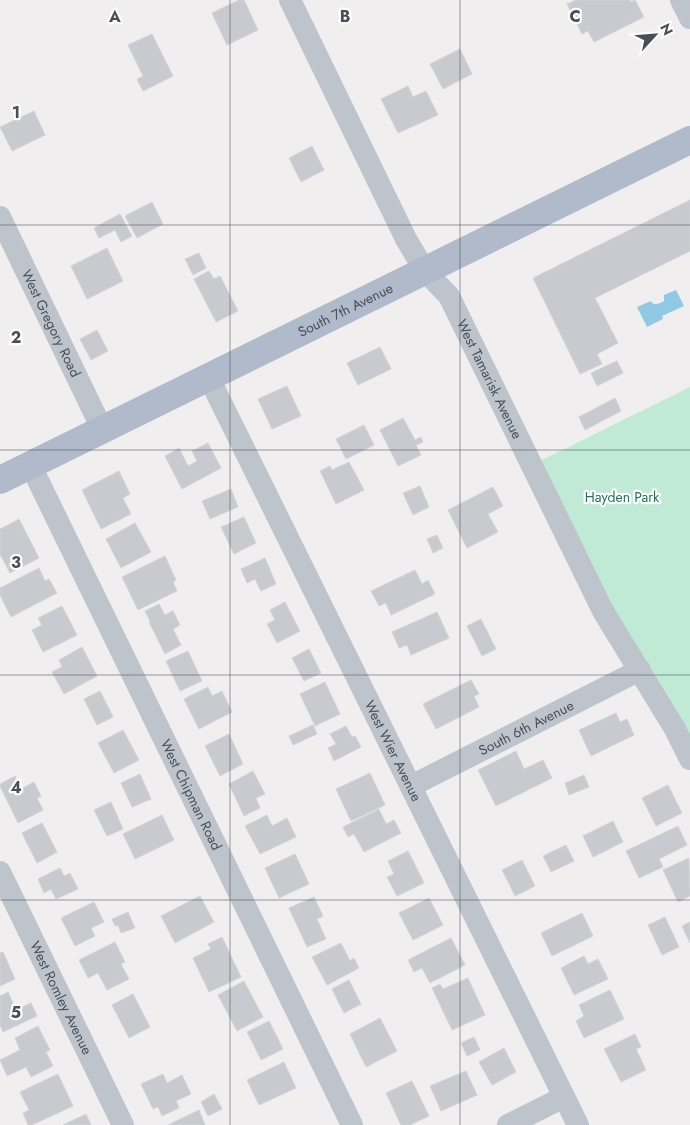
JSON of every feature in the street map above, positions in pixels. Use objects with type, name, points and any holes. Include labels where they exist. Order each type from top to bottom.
[{"type":"main road","name":"South 7th Avenue","points":[[0,480],[690,140]]},
{"type":"street","name":"West Tamarisk Avenue","points":[[290,0],[406,239],[425,271],[449,296],[603,611],[675,729],[690,759]]},
{"type":"street","points":[[682,0],[690,18]]},
{"type":"street","name":"West Gregory Road","points":[[0,217],[102,429]]},
{"type":"street","name":"West Wier Avenue","points":[[208,376],[578,1125]]},
{"type":"street","name":"West Chipman Road","points":[[30,464],[352,1125]]},
{"type":"street","name":"South 6th Avenue","points":[[411,786],[640,670]]},
{"type":"street","name":"West Romley Avenue","points":[[0,872],[123,1125]]},
{"type":"street","points":[[508,1125],[564,1097]]},
{"type":"green space","name":"Hayden Park","points":[[690,387],[690,759],[532,465]]},
{"type":"water","points":[[676,290],[684,306],[662,316],[663,319],[647,327],[637,307],[651,301],[655,304],[660,303],[664,301],[664,295]]},
{"type":"building","points":[[239,0],[244,0],[258,30],[227,45],[212,13]]},
{"type":"building","points":[[576,0],[630,0],[631,2],[635,0],[644,17],[594,42],[588,31],[582,34],[567,4]]},
{"type":"building","points":[[152,34],[173,76],[143,91],[137,79],[143,76],[128,45]]},
{"type":"building","points":[[460,49],[472,74],[443,89],[430,64]]},
{"type":"building","points":[[408,86],[413,97],[426,91],[438,115],[398,133],[381,99]]},
{"type":"building","points":[[34,111],[45,135],[12,151],[0,127]]},
{"type":"building","points":[[312,146],[324,170],[301,182],[289,158]]},
{"type":"building","points":[[690,200],[690,251],[595,298],[618,343],[597,354],[602,364],[580,374],[533,278]]},
{"type":"building","points":[[152,202],[163,224],[137,238],[125,216]]},
{"type":"building","points":[[120,214],[132,236],[121,242],[115,230],[99,238],[94,228]]},
{"type":"building","points":[[107,248],[123,281],[87,299],[71,266]]},
{"type":"building","points":[[199,253],[206,268],[193,275],[185,259]]},
{"type":"building","points":[[209,271],[214,279],[220,276],[238,311],[216,322],[194,279]]},
{"type":"building","points":[[97,330],[108,351],[91,360],[80,339]]},
{"type":"building","points":[[380,347],[391,369],[358,385],[347,363]]},
{"type":"building","points":[[617,361],[623,373],[597,386],[591,373]]},
{"type":"building","points":[[287,386],[301,416],[272,429],[258,399]]},
{"type":"building","points":[[615,398],[621,411],[585,430],[579,417]]},
{"type":"building","points":[[403,418],[415,440],[421,437],[423,442],[416,445],[421,455],[398,466],[380,430]]},
{"type":"building","points":[[364,425],[374,445],[346,459],[336,439]]},
{"type":"building","points":[[208,443],[221,468],[182,489],[165,456],[179,448],[188,466],[197,461],[192,451]]},
{"type":"building","points":[[349,462],[364,490],[336,504],[320,471],[330,466],[332,470]]},
{"type":"building","points":[[119,471],[130,494],[123,498],[131,514],[101,529],[82,490]]},
{"type":"building","points":[[420,486],[429,507],[413,515],[403,493]]},
{"type":"building","points":[[493,487],[503,506],[488,514],[498,532],[467,548],[448,510]]},
{"type":"building","points":[[231,489],[238,507],[210,519],[202,501]]},
{"type":"building","points":[[244,517],[256,543],[234,554],[221,527]]},
{"type":"building","points":[[19,519],[39,558],[10,573],[0,554],[0,529]]},
{"type":"building","points":[[135,523],[151,552],[121,568],[106,539]]},
{"type":"building","points":[[437,535],[443,548],[433,553],[427,539]]},
{"type":"building","points":[[165,556],[176,580],[173,582],[177,591],[138,610],[122,577]]},
{"type":"building","points":[[265,558],[276,584],[261,591],[255,579],[247,583],[241,569]]},
{"type":"building","points":[[39,568],[45,581],[49,579],[57,593],[11,617],[0,595],[0,588]]},
{"type":"building","points":[[415,570],[422,584],[428,580],[435,594],[391,615],[386,603],[379,606],[371,591]]},
{"type":"building","points":[[285,602],[300,631],[277,643],[267,624],[275,620],[270,610]]},
{"type":"building","points":[[159,604],[165,615],[173,611],[180,625],[173,629],[181,645],[165,654],[145,611]]},
{"type":"building","points":[[62,606],[77,635],[43,652],[32,630],[42,625],[38,618]]},
{"type":"building","points":[[437,612],[449,638],[411,655],[407,645],[399,648],[392,632]]},
{"type":"building","points":[[481,619],[496,649],[482,656],[467,626]]},
{"type":"building","points":[[82,647],[97,676],[64,694],[52,672],[62,667],[59,660]]},
{"type":"building","points":[[309,649],[321,673],[304,681],[292,658]]},
{"type":"building","points":[[188,651],[202,681],[180,691],[166,661]]},
{"type":"building","points":[[471,680],[479,694],[474,696],[479,707],[436,729],[423,704]]},
{"type":"building","points":[[325,682],[340,714],[315,726],[300,694]]},
{"type":"building","points":[[208,687],[212,696],[222,691],[232,712],[199,729],[184,699]]},
{"type":"building","points":[[100,691],[113,717],[97,725],[84,699]]},
{"type":"building","points":[[616,713],[620,722],[627,719],[634,735],[591,756],[579,730]]},
{"type":"building","points":[[313,725],[317,734],[293,745],[289,736]]},
{"type":"building","points":[[346,726],[352,737],[355,736],[361,747],[334,761],[328,748],[336,744],[330,734]]},
{"type":"building","points":[[123,730],[139,760],[114,773],[98,743]]},
{"type":"building","points":[[229,734],[243,764],[220,776],[205,746]]},
{"type":"building","points":[[516,751],[524,769],[543,760],[552,778],[496,806],[478,770]]},
{"type":"building","points":[[253,771],[265,794],[256,798],[260,808],[244,816],[229,784]]},
{"type":"building","points":[[370,773],[385,805],[351,821],[336,789]]},
{"type":"building","points":[[140,774],[151,799],[132,807],[121,783]]},
{"type":"building","points":[[584,775],[589,787],[569,795],[565,783]]},
{"type":"building","points":[[15,776],[21,789],[34,782],[41,796],[37,798],[43,810],[18,823],[0,786],[0,784]]},
{"type":"building","points":[[668,785],[682,813],[656,826],[642,798]]},
{"type":"building","points":[[111,802],[123,829],[107,836],[94,810]]},
{"type":"building","points":[[379,809],[386,824],[394,820],[401,833],[364,852],[354,834],[348,837],[343,827]]},
{"type":"building","points":[[162,815],[174,840],[135,859],[123,834]]},
{"type":"building","points":[[267,815],[272,826],[287,818],[296,837],[260,854],[245,826]]},
{"type":"building","points":[[613,821],[623,842],[593,857],[583,836]]},
{"type":"building","points":[[42,823],[57,852],[37,863],[22,833]]},
{"type":"building","points":[[678,826],[687,845],[659,859],[663,867],[639,878],[626,851]]},
{"type":"building","points":[[566,845],[574,861],[551,872],[543,856]]},
{"type":"building","points":[[408,851],[424,883],[397,896],[387,877],[394,874],[388,861]]},
{"type":"building","points":[[295,854],[309,884],[279,898],[265,868]]},
{"type":"building","points":[[689,858],[690,896],[678,902],[663,870]]},
{"type":"building","points":[[522,860],[535,886],[515,896],[502,870]]},
{"type":"building","points":[[60,868],[64,876],[70,873],[78,889],[56,899],[51,889],[44,893],[38,879]]},
{"type":"building","points":[[200,896],[214,922],[175,943],[161,916]]},
{"type":"building","points":[[314,897],[323,916],[317,919],[326,939],[307,947],[289,908]]},
{"type":"building","points":[[429,898],[443,925],[413,940],[399,913]]},
{"type":"building","points":[[94,902],[104,922],[91,928],[95,936],[75,946],[61,918]]},
{"type":"building","points":[[128,912],[135,928],[121,933],[118,925],[115,926],[112,919]]},
{"type":"building","points":[[582,913],[593,936],[552,956],[541,933]]},
{"type":"building","points":[[665,917],[679,947],[662,955],[648,925]]},
{"type":"building","points":[[690,922],[690,943],[682,926]]},
{"type":"building","points":[[222,937],[241,977],[209,992],[193,958],[211,949],[208,944]]},
{"type":"building","points":[[451,938],[465,965],[430,983],[422,968],[414,972],[408,960]]},
{"type":"building","points":[[115,942],[125,962],[121,964],[129,979],[107,990],[98,973],[88,978],[79,960]]},
{"type":"building","points":[[341,943],[350,961],[354,958],[359,968],[327,985],[312,957]]},
{"type":"building","points":[[3,952],[15,979],[0,986],[0,953]]},
{"type":"building","points":[[584,956],[588,964],[598,959],[608,979],[574,995],[561,968]]},
{"type":"building","points":[[468,978],[485,1015],[452,1030],[432,988],[440,984],[443,989]]},
{"type":"building","points":[[349,980],[361,1004],[344,1013],[332,989]]},
{"type":"building","points":[[244,981],[263,1017],[237,1031],[218,995]]},
{"type":"building","points":[[610,990],[624,1019],[584,1038],[576,1021],[584,1016],[579,1005]]},
{"type":"building","points":[[8,992],[16,1010],[31,1003],[37,1016],[3,1032],[0,1025],[0,996]]},
{"type":"building","points":[[133,994],[150,1027],[129,1038],[112,1005]]},
{"type":"building","points":[[380,1018],[397,1051],[366,1067],[350,1034]]},
{"type":"building","points":[[269,1021],[283,1049],[261,1060],[247,1032]]},
{"type":"building","points":[[38,1026],[50,1050],[46,1052],[53,1066],[31,1077],[26,1067],[7,1076],[0,1060],[20,1050],[15,1038]]},
{"type":"building","points":[[635,1034],[641,1047],[636,1049],[646,1070],[621,1082],[604,1049]]},
{"type":"building","points":[[474,1037],[480,1050],[467,1056],[461,1043]]},
{"type":"building","points":[[504,1048],[516,1072],[492,1085],[479,1062]]},
{"type":"building","points":[[284,1062],[296,1088],[259,1105],[247,1080]]},
{"type":"building","points":[[466,1071],[477,1095],[441,1111],[430,1086]]},
{"type":"building","points":[[58,1074],[73,1106],[32,1125],[28,1125],[23,1113],[29,1110],[20,1092]]},
{"type":"building","points":[[163,1074],[167,1083],[182,1075],[191,1094],[176,1101],[179,1108],[162,1116],[158,1107],[153,1109],[141,1084]]},
{"type":"building","points":[[412,1081],[429,1116],[410,1125],[401,1125],[386,1093]]},
{"type":"building","points":[[214,1094],[222,1109],[208,1116],[201,1102]]},
{"type":"building","points":[[199,1110],[205,1125],[168,1125]]},
{"type":"building","points":[[86,1114],[91,1125],[63,1125]]}]
